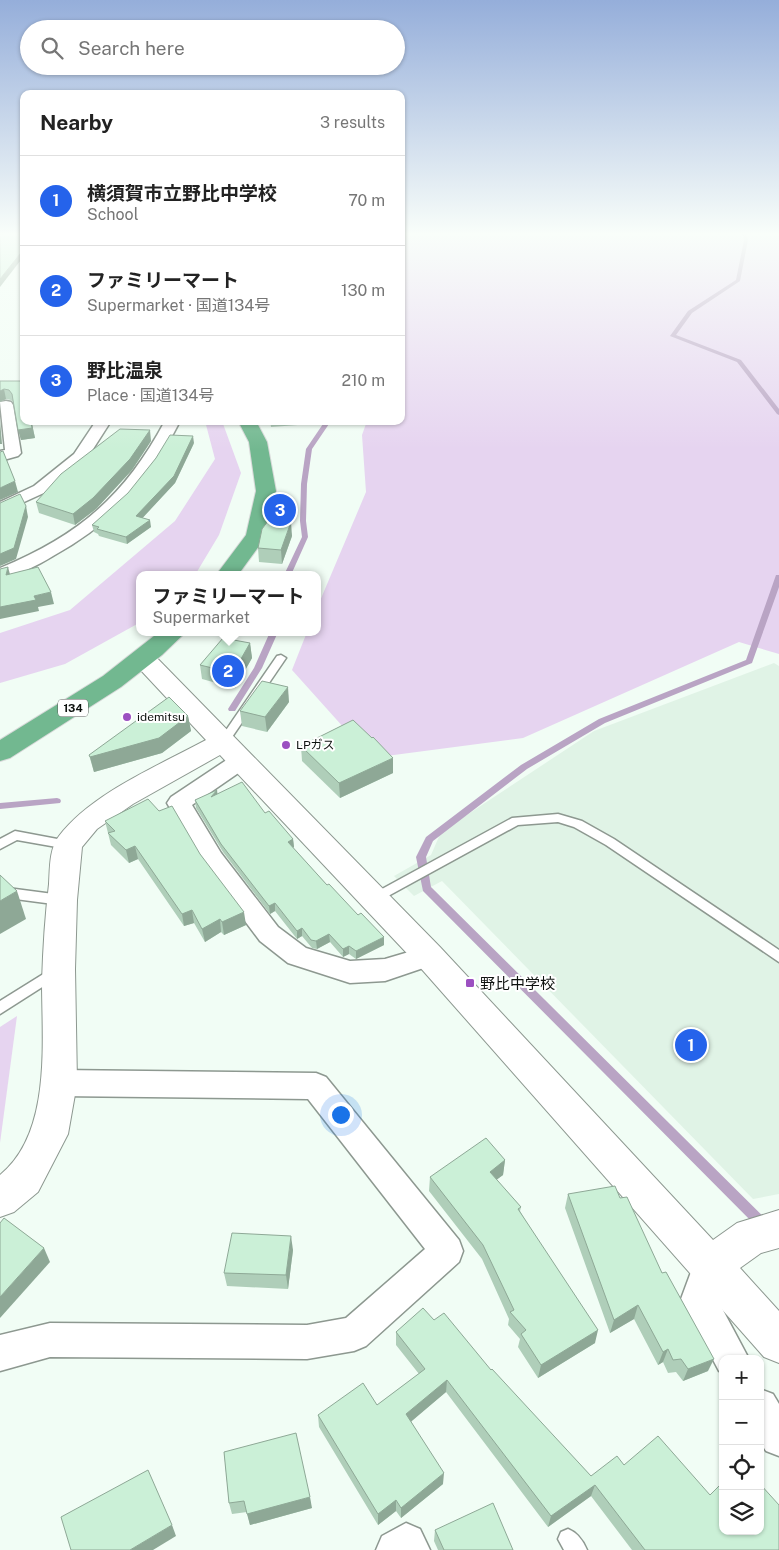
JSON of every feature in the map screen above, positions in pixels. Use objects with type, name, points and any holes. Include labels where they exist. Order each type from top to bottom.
[{"type":"highway","points":[[230,571],[256,535],[266,491],[258,442],[249,425]]},
{"type":"highway","name":"134","points":[[0,752],[88,699],[144,659],[170,636]]},
{"type":"street","points":[[0,406],[6,405],[13,453],[0,456]]},
{"type":"street","points":[[0,508],[40,489],[80,457],[101,425]]},
{"type":"street","points":[[0,574],[74,538],[108,511],[143,472],[171,425]]},
{"type":"street","points":[[144,659],[429,956],[779,1342]]},
{"type":"street","points":[[0,1199],[24,1179],[49,1134],[59,1083],[59,969],[62,900],[68,845],[87,822],[123,797],[233,751]]},
{"type":"street","points":[[233,751],[179,803],[212,859],[269,934],[297,956],[350,972],[386,970],[429,956]]},
{"type":"street","points":[[0,1353],[50,1340],[307,1342],[354,1334],[447,1251],[316,1086],[59,1083]]},
{"type":"street","points":[[729,1355],[698,1299],[710,1265],[765,1233]]},
{"type":"street","points":[[764,1414],[779,1438]]},
{"type":"street","points":[[396,1550],[406,1543],[410,1550]]},
{"type":"lane","points":[[233,751],[281,658]]},
{"type":"lane","points":[[374,898],[516,822],[558,818],[578,824],[610,842],[779,957]]},
{"type":"lane","points":[[0,845],[15,835],[68,845]]},
{"type":"lane","points":[[0,892],[62,900]]},
{"type":"lane","points":[[0,1008],[59,969]]},
{"type":"shaded area","points":[[405,304],[779,304],[779,654],[739,642],[523,738],[371,758],[292,670],[305,636],[321,636],[321,599],[366,492],[362,435],[366,425],[405,425]]},
{"type":"shaded area","points":[[206,425],[223,425],[241,473],[219,535],[197,571],[136,571],[136,625],[65,664],[0,683],[0,633],[70,610],[175,521],[215,459]]},
{"type":"shaded area","points":[[774,663],[779,666],[779,1194],[753,1199],[442,881],[414,896],[394,876],[431,855],[441,832],[594,731]]},
{"type":"shaded area","points":[[17,1016],[0,1143],[0,1027]]},
{"type":"building","points":[[0,381],[20,381],[20,425],[32,425],[32,428],[18,430],[12,394],[9,390],[4,389],[0,391]]},
{"type":"building","points":[[120,429],[150,430],[130,459],[93,498],[73,514],[36,502],[61,474]]},
{"type":"building","points":[[170,435],[193,436],[174,476],[136,516],[150,520],[126,537],[97,529],[99,527],[92,525],[128,493],[156,458]]},
{"type":"building","points":[[3,451],[15,481],[0,488],[0,452]]},
{"type":"building","points":[[20,494],[26,506],[14,548],[0,554],[0,503]]},
{"type":"building","points":[[268,521],[291,522],[281,550],[258,548],[262,529]]},
{"type":"building","points":[[8,567],[6,575],[38,567],[51,592],[34,596],[36,600],[0,607],[0,569]]},
{"type":"building","points":[[223,638],[250,643],[233,673],[200,665]]},
{"type":"building","points":[[262,681],[288,687],[265,717],[240,711]]},
{"type":"building","points":[[169,697],[188,716],[159,738],[90,757],[89,755]]},
{"type":"building","points":[[353,720],[393,758],[339,783],[301,746]]},
{"type":"building","points":[[242,782],[265,813],[269,811],[293,839],[288,842],[327,885],[329,884],[358,915],[361,913],[384,937],[356,951],[349,946],[343,949],[329,934],[316,941],[311,940],[302,928],[297,931],[275,903],[269,906],[221,844],[195,800],[217,790],[211,797]]},
{"type":"building","points":[[148,799],[159,811],[172,806],[200,854],[244,912],[222,922],[220,919],[202,929],[192,910],[182,914],[135,846],[126,850],[108,833],[115,831],[105,821]]},
{"type":"building","points":[[0,875],[17,891],[0,901]]},
{"type":"building","points":[[486,1138],[505,1160],[490,1172],[521,1207],[518,1209],[598,1330],[541,1365],[521,1334],[526,1330],[510,1312],[514,1310],[483,1245],[430,1177]]},
{"type":"building","points":[[615,1186],[620,1198],[627,1197],[662,1273],[666,1272],[714,1359],[688,1369],[681,1359],[673,1360],[668,1349],[663,1352],[638,1305],[614,1320],[568,1194]]},
{"type":"building","points":[[4,1218],[44,1248],[0,1297],[0,1223]]},
{"type":"building","points":[[232,1233],[291,1236],[286,1275],[224,1273]]},
{"type":"building","points":[[423,1308],[434,1320],[444,1313],[491,1370],[591,1476],[617,1456],[624,1465],[658,1436],[710,1495],[719,1486],[719,1535],[764,1535],[764,1488],[779,1505],[779,1550],[645,1550],[595,1485],[551,1516],[447,1380],[406,1414],[444,1473],[401,1508],[396,1500],[378,1514],[318,1415],[363,1383],[377,1405],[425,1369],[396,1332]]},
{"type":"building","points":[[296,1433],[310,1497],[247,1514],[244,1501],[229,1503],[224,1452]]},
{"type":"building","points":[[148,1470],[172,1525],[130,1550],[71,1550],[61,1517]]},
{"type":"building","points":[[493,1503],[513,1550],[444,1550],[435,1530]]},
{"type":"waterway","points":[[702,304],[690,312],[673,336],[739,361],[779,413]]},
{"type":"waterway","points":[[289,571],[305,537],[303,521],[304,484],[309,449],[325,425]]},
{"type":"waterway","points":[[779,577],[749,661],[602,721],[524,767],[429,839],[421,857],[426,888],[779,1241]]},
{"type":"waterway","points":[[232,709],[258,668],[272,636]]},
{"type":"waterway","points":[[0,806],[57,801]]},
{"type":"place","name":"野比温泉","points":[[280,510]]},
{"type":"place","name":"ファミリーマート","points":[[228,671]]},
{"type":"place","name":"idemitsu","points":[[127,717]]},
{"type":"place","name":"LPガス","points":[[286,745]]},
{"type":"place","name":"野比中学校","points":[[470,983]]},
{"type":"place","name":"横須賀市立野比中学校","points":[[691,1045]]}]
